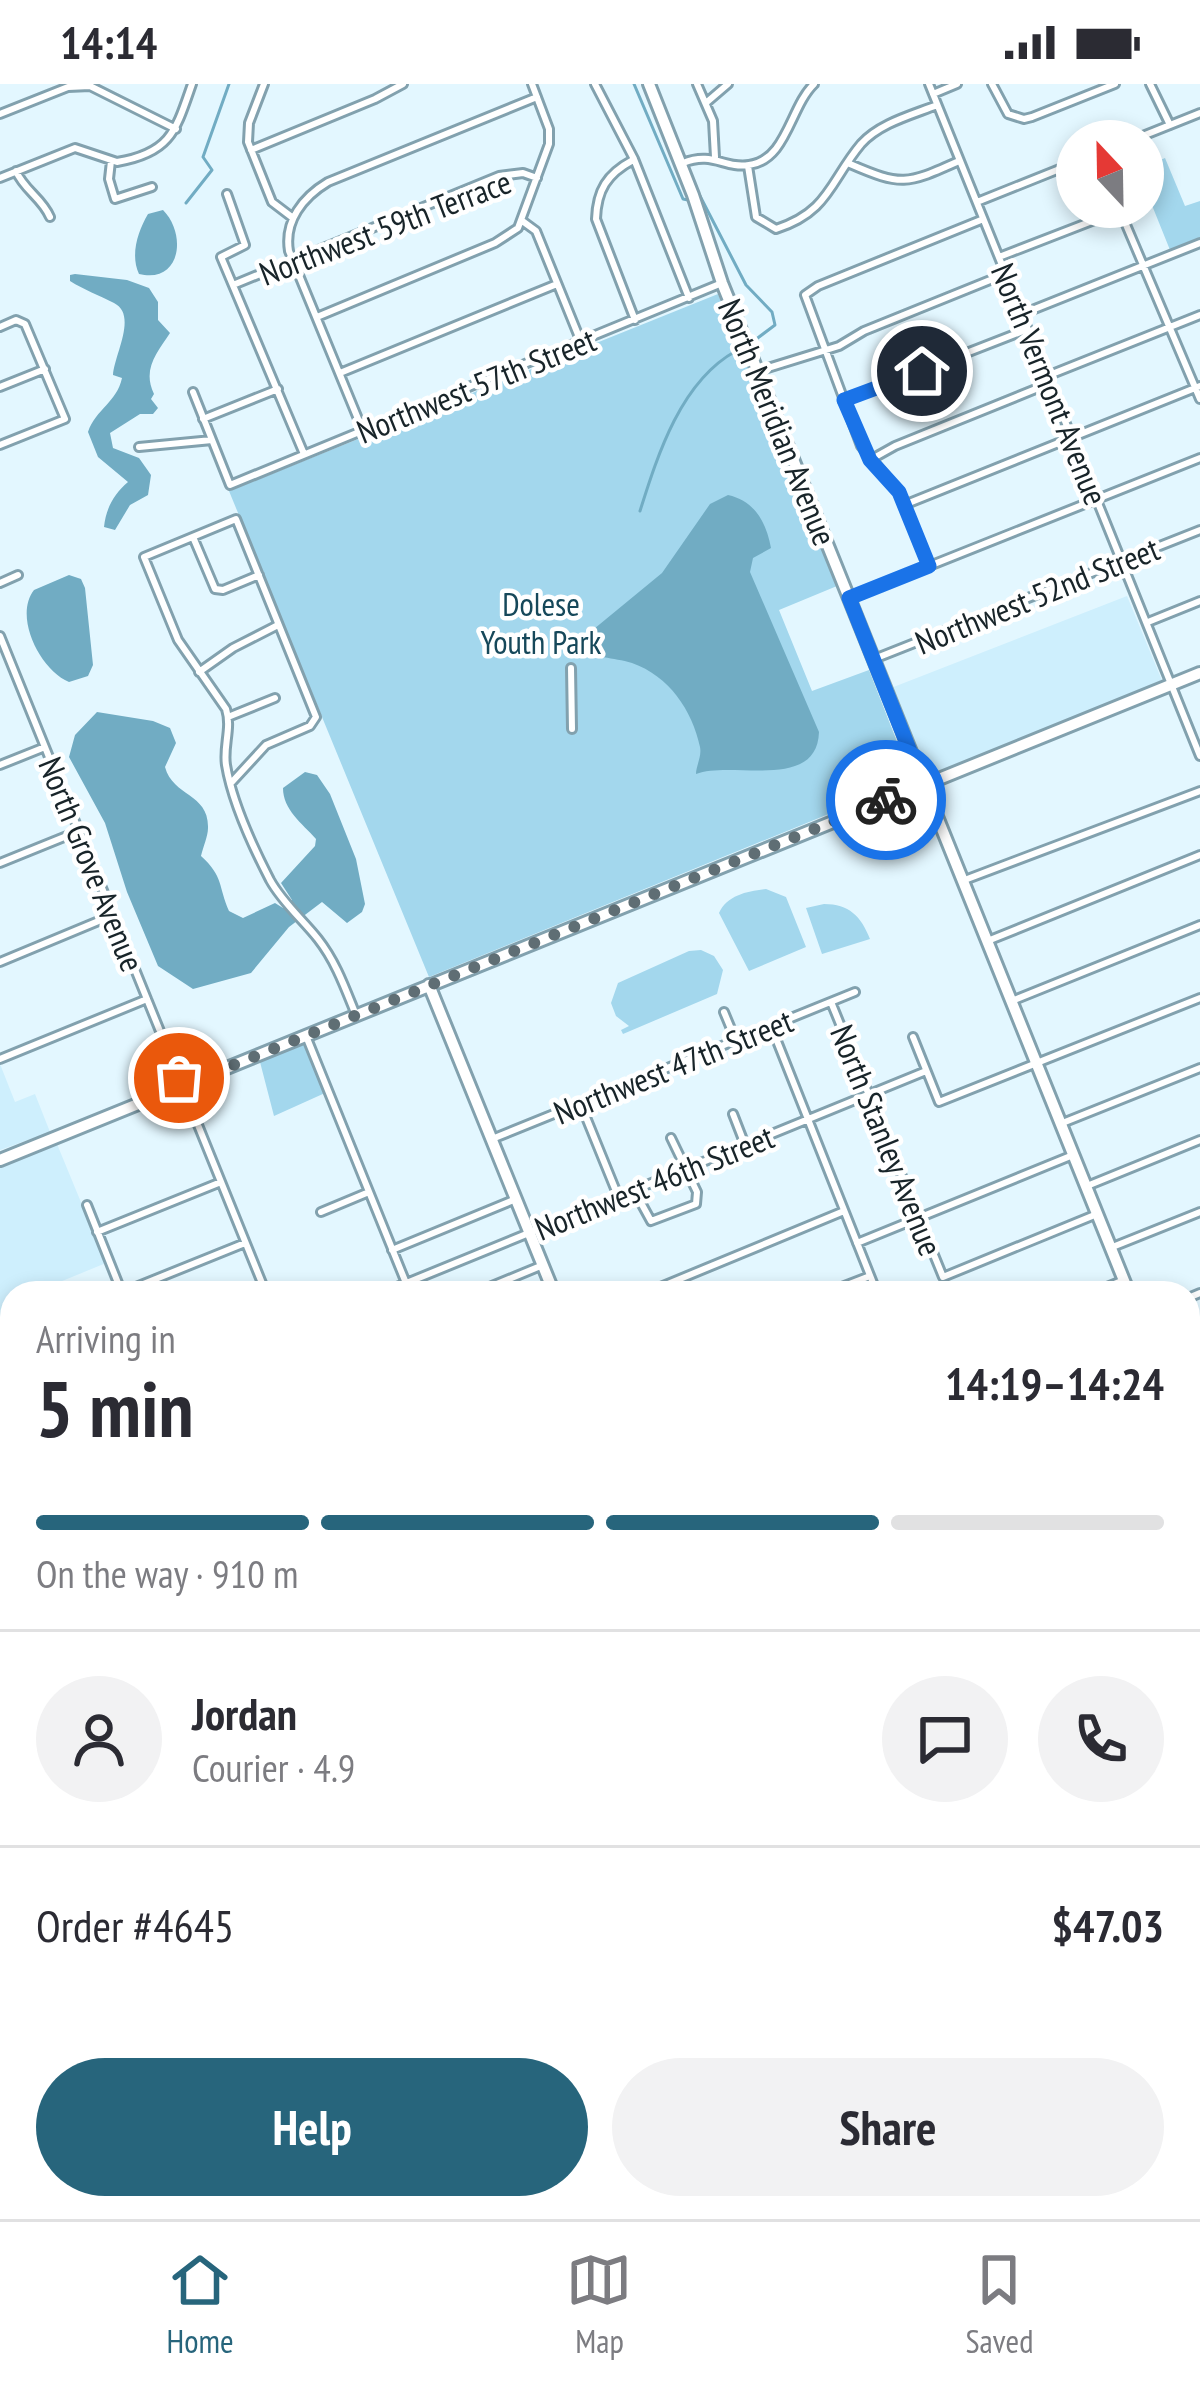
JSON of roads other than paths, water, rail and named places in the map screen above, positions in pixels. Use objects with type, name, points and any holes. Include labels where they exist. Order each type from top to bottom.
[{"type":"main road","name":"North Meridian Avenue","points":[[649,84],[722,284],[1124,1281]]},
{"type":"main road","points":[[0,1160],[1200,673]]},
{"type":"main road","points":[[429,985],[549,1281]]},
{"type":"street","points":[[0,178],[75,148],[124,161],[158,148],[176,129],[192,84]]},
{"type":"street","points":[[264,84],[248,128],[250,150],[272,202],[293,218]]},
{"type":"street","points":[[250,150],[375,100],[403,84]]},
{"type":"street","points":[[316,317],[495,244],[518,228],[550,140],[532,84]]},
{"type":"street","points":[[595,84],[634,159],[689,298]]},
{"type":"street","points":[[697,84],[716,136],[715,157]]},
{"type":"street","points":[[707,103],[728,84]]},
{"type":"street","points":[[681,164],[715,157],[748,166],[772,153],[783,140],[794,109],[814,84]]},
{"type":"street","name":"North Vermont Avenue","points":[[929,84],[1200,756]]},
{"type":"street","points":[[933,94],[957,84]]},
{"type":"street","points":[[992,84],[1008,113],[1024,119],[1115,84]]},
{"type":"street","points":[[1150,84],[1170,125]]},
{"type":"street","points":[[0,114],[68,87],[90,86],[176,129]]},
{"type":"street","points":[[363,431],[292,260],[287,237],[293,218],[304,200],[328,182],[537,97]]},
{"type":"street","points":[[748,166],[756,217],[776,229],[818,207],[860,146],[887,125],[937,105]]},
{"type":"street","points":[[1164,127],[1200,113]]},
{"type":"street","points":[[634,159],[607,178],[597,201],[596,219],[635,320]]},
{"type":"street","points":[[111,161],[116,199],[152,187]]},
{"type":"street","points":[[850,164],[887,180],[906,182],[959,161]]},
{"type":"street","points":[[976,202],[1056,170]]},
{"type":"street","points":[[16,171],[50,217]]},
{"type":"street","name":"Northwest 59th Terrace","points":[[233,285],[499,176],[523,173],[537,178]]},
{"type":"street","points":[[227,194],[245,245],[221,256],[304,454]]},
{"type":"street","points":[[999,257],[1091,220],[1116,217],[1131,231],[1200,399]]},
{"type":"street","points":[[521,220],[536,231],[580,342]]},
{"type":"street","points":[[929,566],[890,478],[870,460],[805,296],[818,286],[983,220]]},
{"type":"street","points":[[1022,314],[1200,243]]},
{"type":"street","points":[[757,371],[826,351],[1005,274]]},
{"type":"street","points":[[340,373],[557,284]]},
{"type":"street","name":"Northwest 57th Street","points":[[212,440],[230,485],[722,284]]},
{"type":"street","points":[[870,460],[1200,315]]},
{"type":"street","points":[[0,327],[23,322],[65,419],[0,445]]},
{"type":"street","points":[[844,400],[1028,329]]},
{"type":"street","points":[[0,387],[45,369]]},
{"type":"street","points":[[904,505],[1198,387]]},
{"type":"street","points":[[203,419],[278,389]]},
{"type":"street","points":[[139,447],[212,440],[193,392]]},
{"type":"street","points":[[849,598],[1200,458]]},
{"type":"street","points":[[231,783],[266,746],[316,721],[236,519],[144,557],[178,640],[228,717],[225,763],[231,783],[272,884],[338,971],[356,1015]]},
{"type":"street","name":"Northwest 52nd Street","points":[[873,659],[1200,530]]},
{"type":"street","points":[[193,537],[215,589],[259,575]]},
{"type":"street","points":[[0,584],[18,575]]},
{"type":"street","points":[[1146,622],[1200,601]]},
{"type":"street","points":[[199,672],[279,625]]},
{"type":"street","name":"North Grove Avenue","points":[[0,636],[261,1281]]},
{"type":"street","points":[[0,667],[11,663]]},
{"type":"street","points":[[571,668],[572,729]]},
{"type":"street","points":[[228,717],[275,698]]},
{"type":"street","points":[[0,765],[45,747]]},
{"type":"street","points":[[962,881],[1200,791]]},
{"type":"street","points":[[0,863],[79,831]]},
{"type":"street","points":[[986,942],[1200,855]]},
{"type":"street","points":[[0,962],[113,915]]},
{"type":"street","points":[[1011,1002],[1200,926]]},
{"type":"street","name":"Northwest 47th Street","points":[[492,1139],[855,992]]},
{"type":"street","points":[[913,1037],[939,1102],[1200,998]]},
{"type":"street","points":[[0,1059],[147,999]]},
{"type":"street","name":"North Stanley Avenue","points":[[831,1002],[943,1277],[1097,1214]]},
{"type":"street","points":[[724,1012],[736,1040]]},
{"type":"street","points":[[771,1026],[872,1281]]},
{"type":"street","points":[[305,1036],[405,1281]]},
{"type":"street","points":[[1060,1124],[1200,1068]]},
{"type":"street","name":"Northwest 46th Street","points":[[411,1281],[926,1071]]},
{"type":"street","points":[[580,1104],[618,1196]]},
{"type":"street","points":[[734,1114],[745,1144]]},
{"type":"street","points":[[634,1190],[648,1219],[655,1221],[693,1206],[698,1199],[670,1138]]},
{"type":"street","points":[[1085,1186],[1200,1140]]},
{"type":"street","points":[[856,1243],[1073,1155]]},
{"type":"street","points":[[98,1232],[221,1182]]},
{"type":"street","points":[[321,1212],[369,1192]]},
{"type":"street","points":[[392,1250],[516,1199]]},
{"type":"street","points":[[86,1205],[117,1281]]},
{"type":"street","points":[[682,1281],[844,1210]]},
{"type":"street","points":[[1110,1248],[1200,1212]]},
{"type":"street","points":[[152,1281],[245,1243]]},
{"type":"street","points":[[504,1281],[543,1265]]},
{"type":"street","points":[[857,1281],[870,1276]]},
{"type":"waterway","points":[[186,203],[212,170],[203,157],[229,84]]},
{"type":"waterway","points":[[634,84],[683,199],[688,200]]},
{"type":"waterway","points":[[700,196],[746,285],[772,312],[775,325],[755,340]]},
{"type":"waterway","points":[[640,511],[664,443],[686,400],[717,364],[736,351]]},
{"type":"park label","name":"Dolese Youth Park","points":[[541,622]]}]
